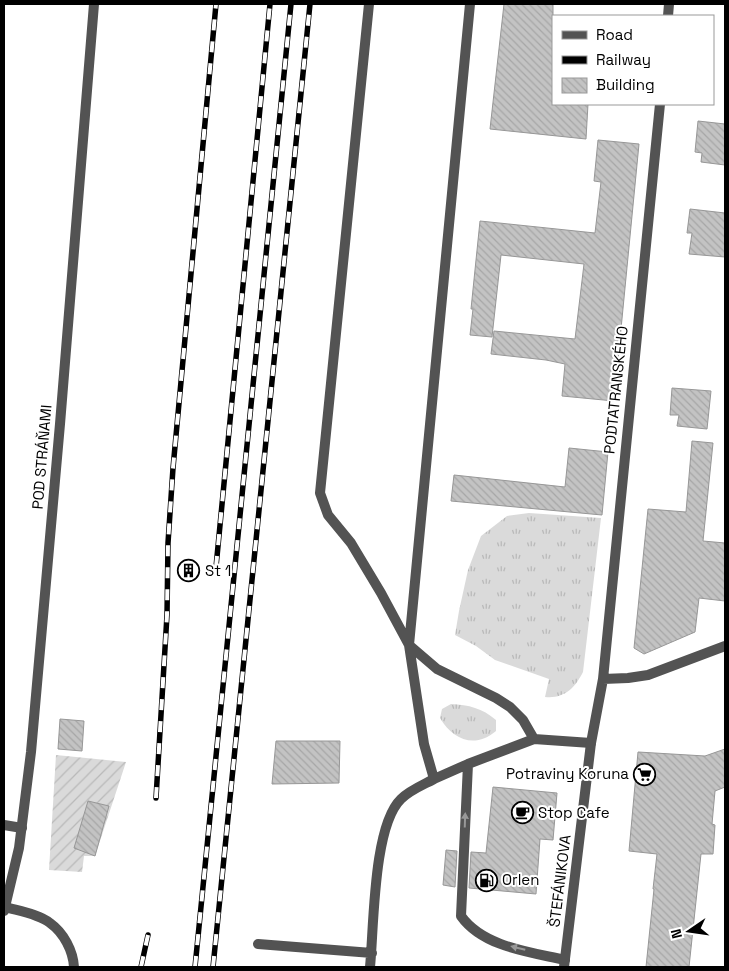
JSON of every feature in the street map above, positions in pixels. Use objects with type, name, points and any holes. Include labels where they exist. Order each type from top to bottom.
[{"type":"street","name":"POD STRÁŇAMI","points":[[5,909],[19,848],[31,752],[94,4]]},
{"type":"street","points":[[369,4],[320,493],[328,515],[351,543],[381,593],[409,646],[437,669],[496,698],[510,707],[523,720],[534,739]]},
{"type":"street","points":[[434,779],[424,744],[409,646],[470,4]]},
{"type":"street","name":"PODTATRANSKÉHO","points":[[603,679],[660,105]]},
{"type":"street","points":[[603,679],[648,675],[725,646]]},
{"type":"street","name":"ŠTEFÁNIKOVA","points":[[564,963],[591,743],[603,679]]},
{"type":"street","points":[[370,967],[377,877],[383,835],[390,813],[400,799],[434,779],[534,739],[591,743]]},
{"type":"street","points":[[468,764],[461,916],[468,926],[489,938],[564,963]]},
{"type":"street","points":[[4,825],[22,828]]},
{"type":"street","points":[[5,909],[36,916],[50,922],[70,948],[74,967]]},
{"type":"street","points":[[258,944],[372,953]]},
{"type":"green space","points":[[529,513],[601,518],[583,672],[568,691],[552,697],[545,697],[549,679],[495,660],[476,646],[455,635],[468,570],[481,536],[507,516]]},
{"type":"green space","points":[[451,704],[469,706],[486,713],[496,720],[496,731],[480,740],[472,741],[458,737],[445,726],[440,718],[442,709]]},
{"type":"green space","points":[[56,755],[126,762],[95,856],[84,856],[82,872],[49,870]]},
{"type":"building","points":[[504,4],[553,4],[552,105],[588,105],[586,139],[490,129]]},
{"type":"building","points":[[698,121],[725,124],[725,165],[701,162],[702,153],[695,152]]},
{"type":"building","points":[[598,140],[639,144],[614,401],[562,396],[565,364],[491,354],[494,331],[575,339],[584,264],[501,255],[492,337],[470,335],[480,221],[595,233],[601,182],[594,181]]},
{"type":"building","points":[[690,209],[725,213],[725,257],[689,254],[692,233],[687,233]]},
{"type":"building","points":[[672,388],[711,391],[707,429],[677,426],[679,415],[670,415]]},
{"type":"building","points":[[692,441],[713,443],[703,541],[725,543],[725,601],[699,598],[695,632],[644,654],[634,648],[648,509],[686,512]]},
{"type":"building","points":[[569,448],[608,452],[602,515],[451,501],[454,475],[565,487]]},
{"type":"building","points":[[60,719],[84,721],[82,751],[58,749]]},
{"type":"building","points":[[276,741],[340,741],[339,783],[272,784]]},
{"type":"building","points":[[725,749],[725,787],[715,791],[712,824],[715,825],[713,854],[701,854],[689,967],[646,967],[657,854],[629,851],[638,752],[705,756]]},
{"type":"building","points":[[493,787],[557,793],[553,840],[540,839],[536,894],[469,888],[471,852],[486,853]]},
{"type":"building","points":[[88,801],[109,806],[95,856],[74,848]]},
{"type":"building","points":[[446,850],[457,851],[455,887],[443,885]]},
{"type":"railway","points":[[156,798],[167,615],[168,543],[173,468],[216,4]]},
{"type":"railway","points":[[216,567],[270,4]]},
{"type":"railway","points":[[195,967],[291,4]]},
{"type":"railway","points":[[213,967],[310,4]]},
{"type":"railway","points":[[141,967],[148,935]]},
{"type":"place","name":"St 1","points":[[189,571]]},
{"type":"place","name":"Potraviny Koruna","points":[[645,774]]},
{"type":"place","name":"Stop Cafe","points":[[522,813]]},
{"type":"place","name":"Orlen","points":[[486,880]]}]
